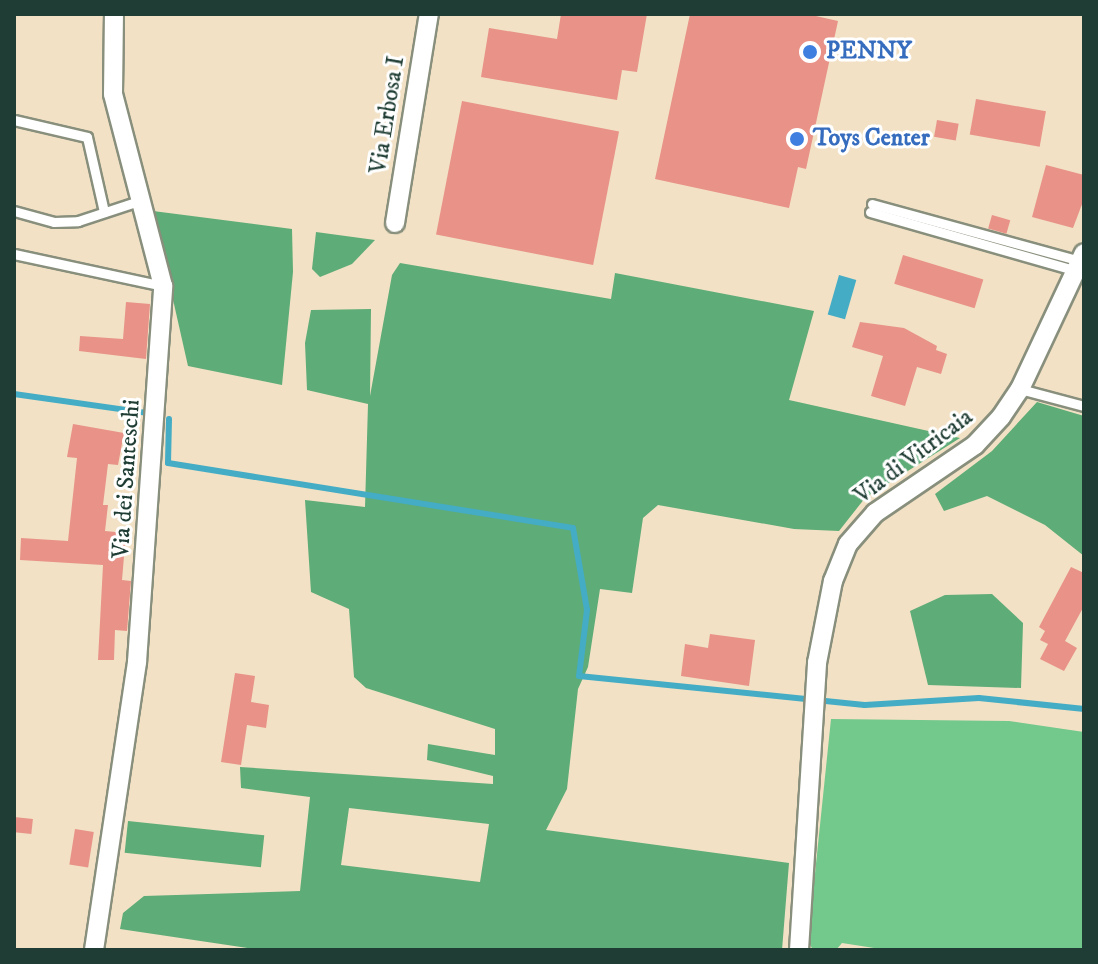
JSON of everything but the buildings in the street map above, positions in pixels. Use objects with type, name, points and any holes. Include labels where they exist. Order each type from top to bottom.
[{"type":"street","name":"Via Erbosa I","points":[[395,223],[428,14]]},
{"type":"street","name":"Via dei Santeschi","points":[[94,950],[137,662],[163,286],[113,94],[110,15]]},
{"type":"street","name":"Via di Vitricaia","points":[[799,950],[823,618],[848,544],[885,505],[975,445],[1020,389],[1081,262]]},
{"type":"lane","points":[[14,120],[87,137],[104,212]]},
{"type":"lane","points":[[14,211],[54,222],[139,201]]},
{"type":"lane","points":[[871,208],[1081,262]]},
{"type":"lane","points":[[14,254],[163,286]]},
{"type":"lane","points":[[1020,389],[1084,406]]},
{"type":"green space","points":[[153,211],[292,229],[293,272],[282,385],[188,366]]},
{"type":"green space","points":[[316,232],[375,240],[352,264],[320,277],[312,269]]},
{"type":"green space","points":[[400,263],[611,299],[615,273],[814,311],[789,400],[960,438],[865,498],[839,531],[794,529],[658,505],[643,518],[632,593],[600,589],[588,667],[578,689],[567,789],[546,830],[789,863],[782,950],[261,950],[120,929],[123,913],[144,896],[300,891],[310,797],[241,788],[240,767],[493,784],[493,776],[427,760],[428,744],[495,755],[495,729],[366,688],[354,677],[349,609],[311,592],[305,500],[365,507],[368,404],[307,390],[305,343],[311,310],[371,309],[370,396],[392,275]],"holes":[[[349,808],[489,824],[480,882],[341,865]]]},
{"type":"green space","points":[[1037,402],[1084,416],[1084,556],[1045,525],[987,496],[944,511],[935,494],[992,451]]},
{"type":"green space","points":[[992,594],[1023,623],[1021,688],[928,685],[910,611],[945,595]]},
{"type":"green space","points":[[831,719],[1009,721],[1084,732],[1084,950],[887,950],[842,943],[836,950],[813,950],[808,941]]},
{"type":"green space","points":[[128,821],[264,835],[261,867],[125,853]]},
{"type":"water","points":[[839,275],[856,280],[845,319],[828,314]]},
{"type":"waterway","points":[[14,394],[147,413]]},
{"type":"waterway","points":[[169,419],[168,463],[573,528],[587,610],[579,676],[865,705],[979,698],[1084,709]]},
{"type":"place","name":"PENNY","points":[[810,52]]},
{"type":"place","name":"Toys Center","points":[[797,139]]}]
